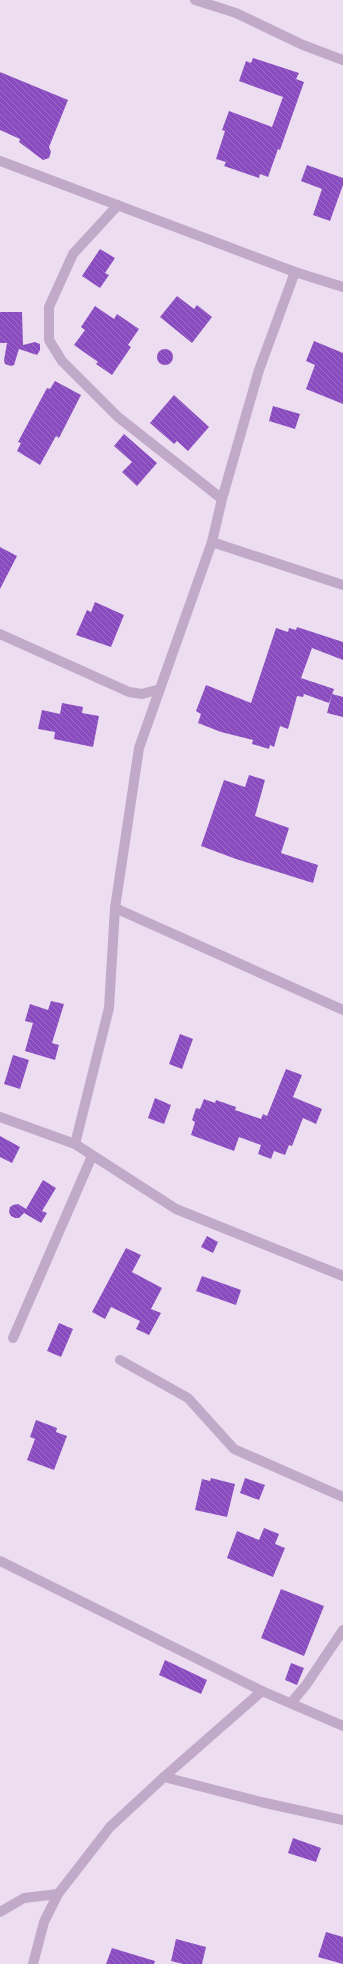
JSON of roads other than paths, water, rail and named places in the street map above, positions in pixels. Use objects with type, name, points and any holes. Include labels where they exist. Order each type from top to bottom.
[{"type":"street","points":[[196,0],[236,13],[303,45],[343,60]]},
{"type":"street","points":[[0,161],[295,272],[343,288]]},
{"type":"street","points":[[118,206],[73,254],[49,307],[49,340],[62,361],[118,417],[222,499]]},
{"type":"street","points":[[75,1144],[109,1008],[115,908],[139,748],[212,542],[222,499],[259,370],[295,272]]},
{"type":"street","points":[[212,542],[343,585]]},
{"type":"street","points":[[0,634],[129,692],[142,694],[160,689]]},
{"type":"street","points":[[115,908],[343,1010]]},
{"type":"street","points":[[0,1117],[75,1144],[176,1209],[343,1276]]},
{"type":"street","points":[[13,1338],[92,1156]]},
{"type":"street","points":[[120,1360],[188,1398],[234,1449],[343,1497]]},
{"type":"street","points":[[0,1561],[262,1692],[343,1726]]},
{"type":"street","points":[[291,1703],[306,1685],[343,1630]]},
{"type":"street","points":[[33,1964],[44,1922],[58,1894],[110,1827],[164,1777],[262,1692]]},
{"type":"street","points":[[164,1777],[261,1802],[343,1820]]},
{"type":"street","points":[[0,1912],[24,1898],[58,1894]]}]
